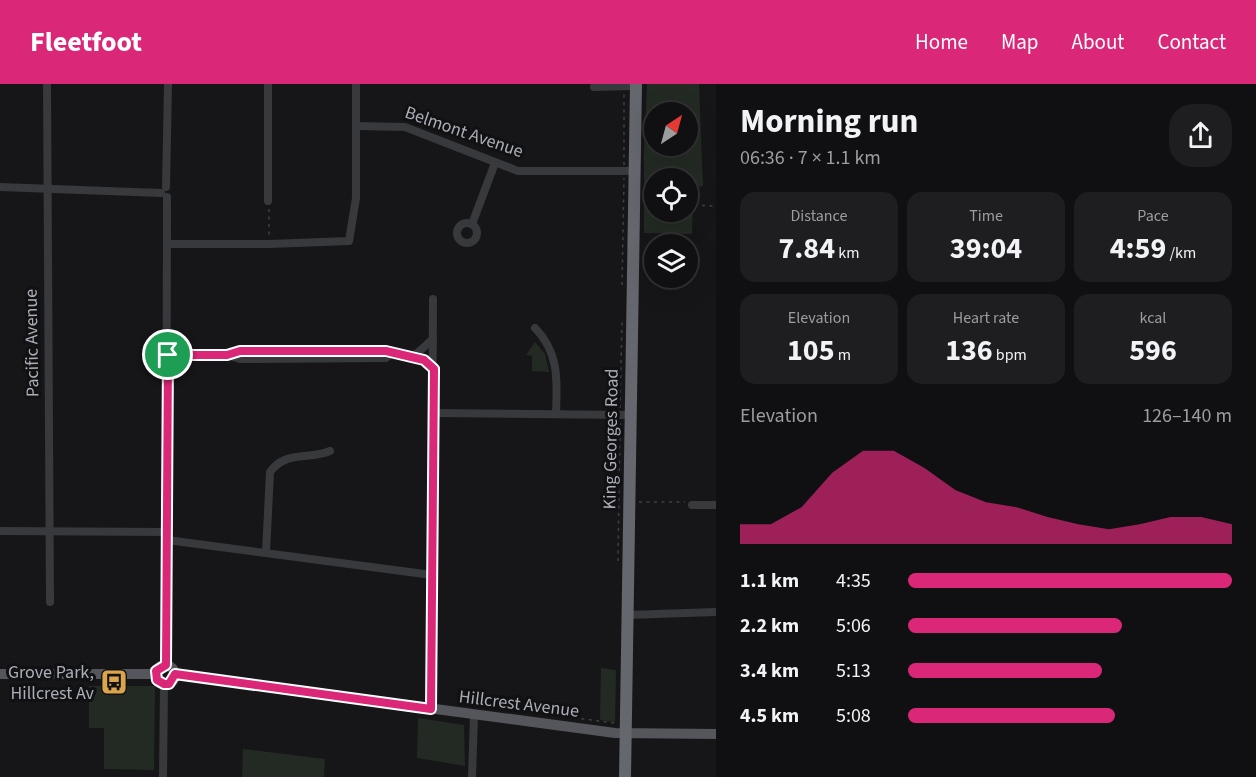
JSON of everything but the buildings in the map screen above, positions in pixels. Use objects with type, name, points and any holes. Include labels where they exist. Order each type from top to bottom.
[{"type":"highway","name":"King Georges Road","points":[[625,777],[627,615],[625,412],[628,171],[634,101],[631,85]]},
{"type":"main road","points":[[166,665],[172,668],[175,674],[172,682],[164,684],[159,682],[155,674],[160,666],[166,665]]},
{"type":"main road","points":[[0,674],[155,674]]},
{"type":"main road","name":"Hillcrest Avenue","points":[[175,674],[625,734],[716,734]]},
{"type":"street","name":"Pacific Avenue","points":[[47,84],[50,602]]},
{"type":"street","points":[[166,665],[168,244],[164,192],[168,84]]},
{"type":"street","points":[[268,84],[268,201]]},
{"type":"street","points":[[168,244],[344,243],[351,239],[356,198],[356,84]]},
{"type":"street","points":[[594,87],[631,85]]},
{"type":"street","name":"Belmont Avenue","points":[[357,126],[400,125],[518,171],[628,171]]},
{"type":"street","points":[[472,224],[495,163]]},
{"type":"street","points":[[0,187],[164,192]]},
{"type":"street","points":[[431,709],[433,299]]},
{"type":"street","points":[[535,328],[545,339],[554,357],[557,374],[555,414]]},
{"type":"street","points":[[413,357],[433,339]]},
{"type":"street","points":[[168,355],[227,355],[240,351],[386,351],[424,360],[434,369]]},
{"type":"street","points":[[433,413],[625,412]]},
{"type":"street","points":[[266,553],[270,472],[278,463],[290,457],[318,455],[330,451]]},
{"type":"street","points":[[692,503],[716,505]]},
{"type":"street","points":[[0,531],[51,530],[167,536],[266,553],[432,575]]},
{"type":"street","points":[[627,615],[716,612]]},
{"type":"street","points":[[163,777],[164,684]]},
{"type":"street","points":[[472,777],[474,715]]},
{"type":"path","points":[[622,284],[631,85]]},
{"type":"path","points":[[268,201],[269,244]]},
{"type":"path","points":[[698,205],[716,206]]},
{"type":"path","name":"King Georges Road","points":[[622,319],[625,412]]},
{"type":"path","points":[[638,502],[692,503]]},
{"type":"path","points":[[502,708],[616,723]]},
{"type":"shaded area","points":[[647,84],[699,84],[703,186],[698,187],[698,168],[644,168],[644,156],[698,156],[698,102],[646,102]]},
{"type":"shaded area","points":[[644,222],[692,222],[692,234],[644,233]]},
{"type":"shaded area","points":[[535,342],[545,354],[549,372],[532,371],[532,356],[526,355]]},
{"type":"shaded area","points":[[601,668],[616,670],[615,722],[600,720]]},
{"type":"shaded area","points":[[89,686],[155,686],[154,770],[104,769],[104,728],[89,728]]},
{"type":"shaded area","points":[[418,718],[464,725],[465,766],[417,758]]},
{"type":"shaded area","points":[[243,749],[325,759],[324,777],[242,777]]},
{"type":"place","name":"Grove Park, Hillcrest Av","points":[[114,682]]},
{"type":"route","points":[[240,351],[386,351],[424,360],[434,369],[431,709],[175,674],[174,680],[169,684],[157,680],[156,671],[160,666],[166,665],[168,355],[227,355],[240,351]]}]
